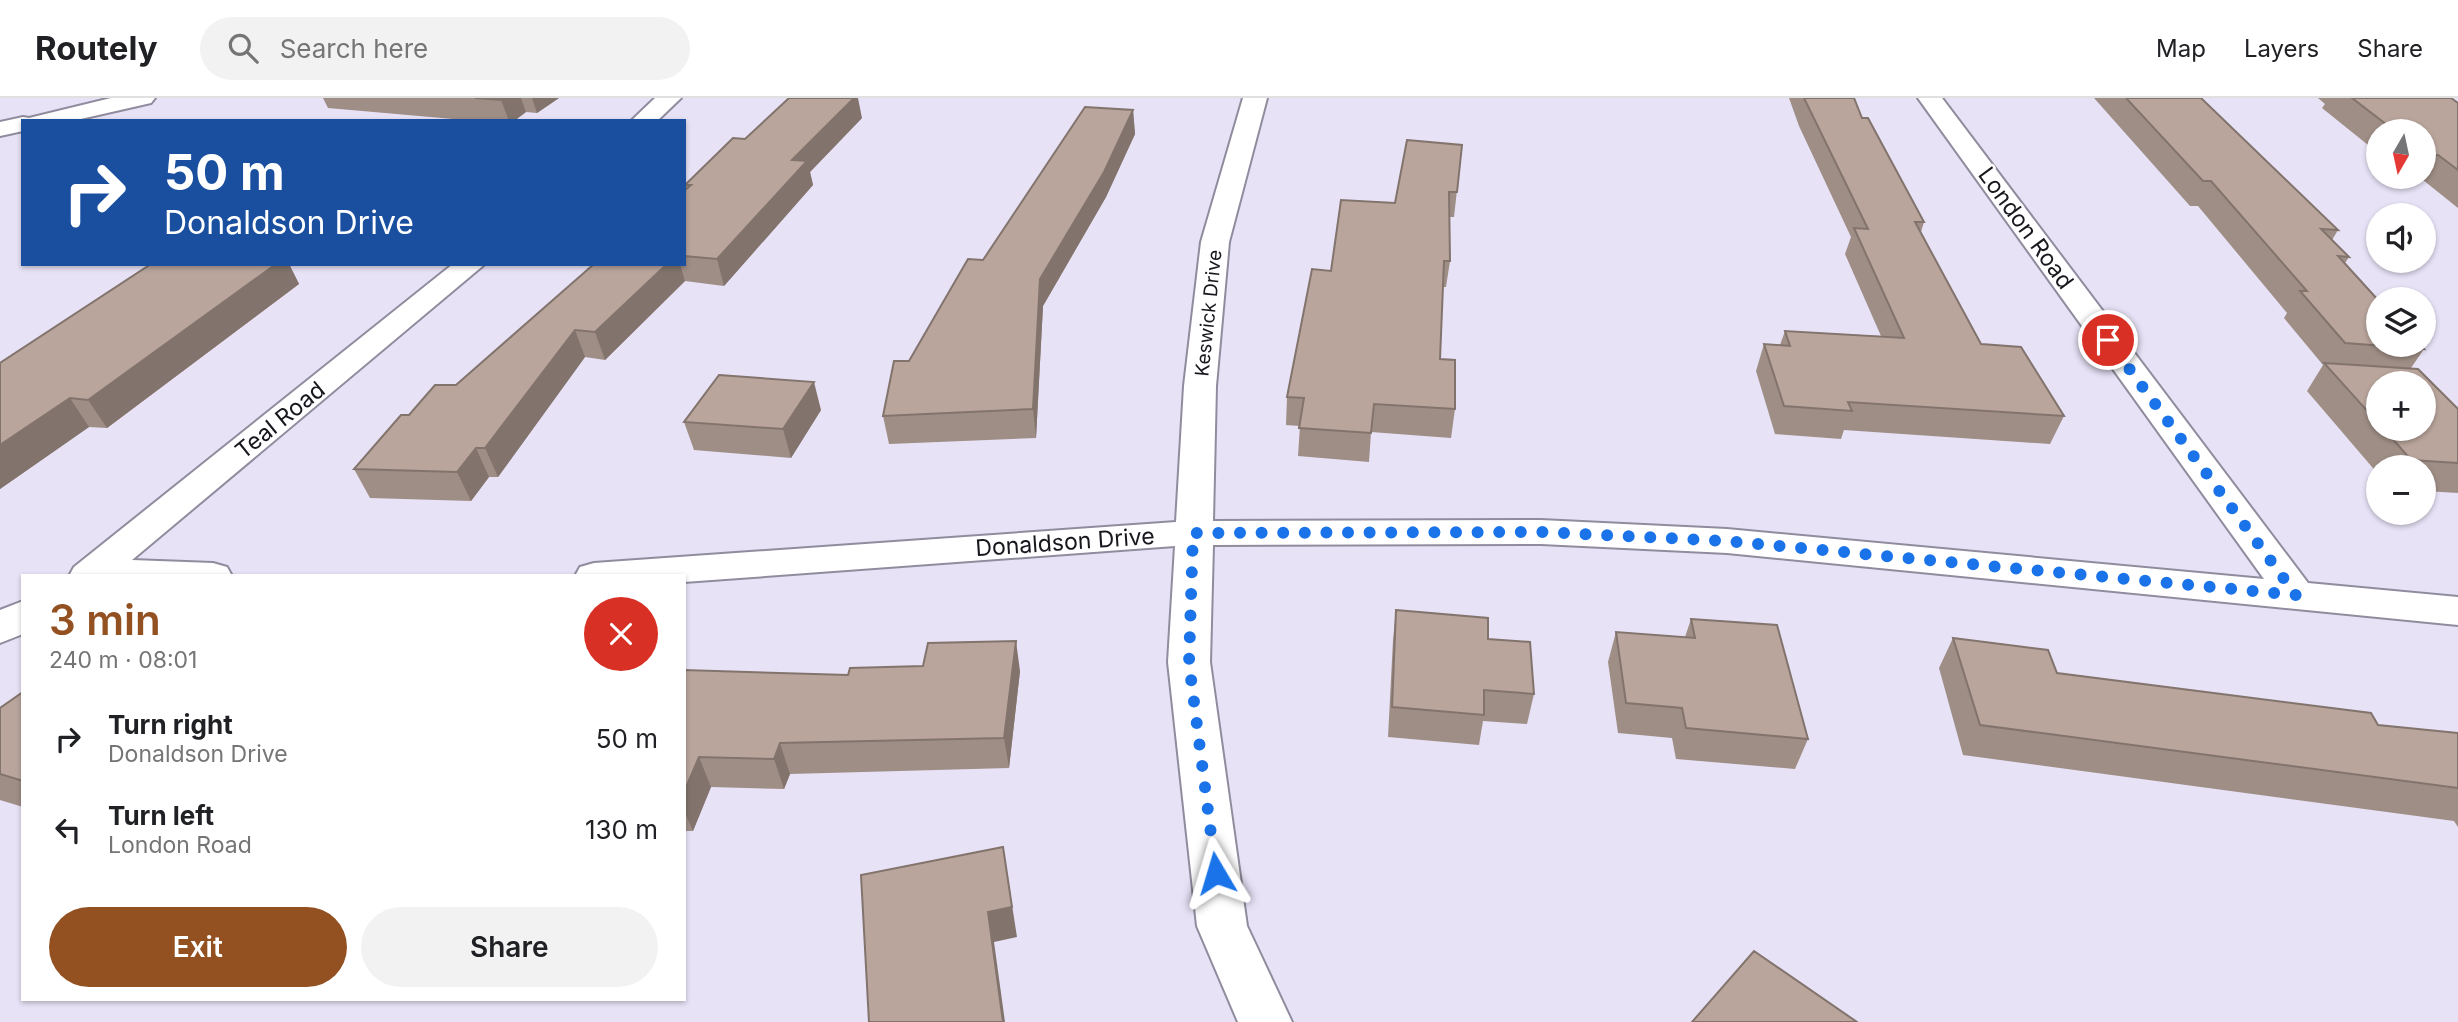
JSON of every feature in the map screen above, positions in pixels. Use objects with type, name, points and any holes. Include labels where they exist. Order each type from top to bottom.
[{"type":"street","points":[[48,119],[143,98]]},
{"type":"street","points":[[645,119],[669,98]]},
{"type":"street","name":"Keswick Drive","points":[[1255,98],[1215,242],[1200,386],[1189,663],[1222,926],[1265,1022]]},
{"type":"street","name":"London Road","points":[[1930,98],[2296,595]]},
{"type":"street","points":[[0,129],[21,124]]},
{"type":"street","name":"Teal Road","points":[[92,574],[469,266]]},
{"type":"street","name":"Donaldson Drive","points":[[622,574],[1193,533],[1541,532],[1727,541],[2458,611]]},
{"type":"street","points":[[0,629],[21,616]]},
{"type":"building","points":[[789,98],[854,98],[792,160],[807,161],[717,259],[686,256],[686,189],[691,185],[686,184],[733,138],[745,139]]},
{"type":"building","points":[[1804,98],[1854,98],[1862,118],[1868,118],[1924,222],[1915,222],[1981,344],[2021,347],[2064,416],[1848,402],[1852,411],[1784,406],[1764,344],[1790,346],[1785,331],[1904,338],[1854,228],[1868,229]]},
{"type":"building","points":[[2126,98],[2201,98],[2338,230],[2321,229],[2349,257],[2338,256],[2366,287],[2366,345],[2345,343],[2300,291],[2307,291],[2211,181],[2203,181]]},
{"type":"building","points":[[2352,98],[2451,98],[2458,103],[2458,170],[2436,155],[2436,119],[2379,119]]},
{"type":"building","points":[[1085,107],[1133,110],[1104,172],[1040,279],[1033,409],[883,416],[894,361],[909,361],[968,259],[983,260]]},
{"type":"building","points":[[1407,140],[1462,145],[1457,192],[1449,192],[1450,261],[1444,261],[1440,359],[1455,360],[1455,409],[1374,404],[1371,433],[1299,428],[1304,398],[1287,397],[1312,269],[1331,271],[1341,200],[1395,203]]},
{"type":"building","points":[[148,266],[273,266],[88,400],[70,398],[0,445],[0,363]]},
{"type":"building","points":[[592,266],[665,266],[595,332],[575,330],[485,448],[476,448],[457,472],[354,469],[401,415],[409,415],[435,385],[456,385]]},
{"type":"building","points":[[2324,363],[2420,371],[2366,371],[2366,410]]},
{"type":"building","points":[[719,375],[814,382],[783,429],[684,422]]},
{"type":"building","points":[[2436,387],[2458,409],[2458,463],[2436,462],[2436,455],[2407,455],[2394,441],[2436,441]]},
{"type":"building","points":[[1396,610],[1488,618],[1488,639],[1530,642],[1534,694],[1484,690],[1484,715],[1392,707]]},
{"type":"building","points":[[1691,619],[1777,625],[1808,739],[1686,728],[1682,708],[1626,703],[1616,632],[1695,638]]},
{"type":"building","points":[[1953,638],[2048,650],[2057,673],[2371,713],[2378,725],[2458,733],[2458,788],[1980,725]]},
{"type":"building","points":[[1016,641],[1004,738],[780,743],[774,759],[699,757],[686,787],[686,670],[848,675],[850,668],[923,666],[928,643]]},
{"type":"building","points":[[21,693],[21,780],[0,774],[0,708]]},
{"type":"building","points":[[1003,847],[1012,907],[988,912],[1003,1022],[869,1022],[861,875]]},
{"type":"building","points":[[1754,951],[1857,1022],[1692,1022]]},
{"type":"route","points":[[1216,873],[1189,663],[1193,533],[1541,532],[1727,541],[2296,595],[2108,340]]}]
